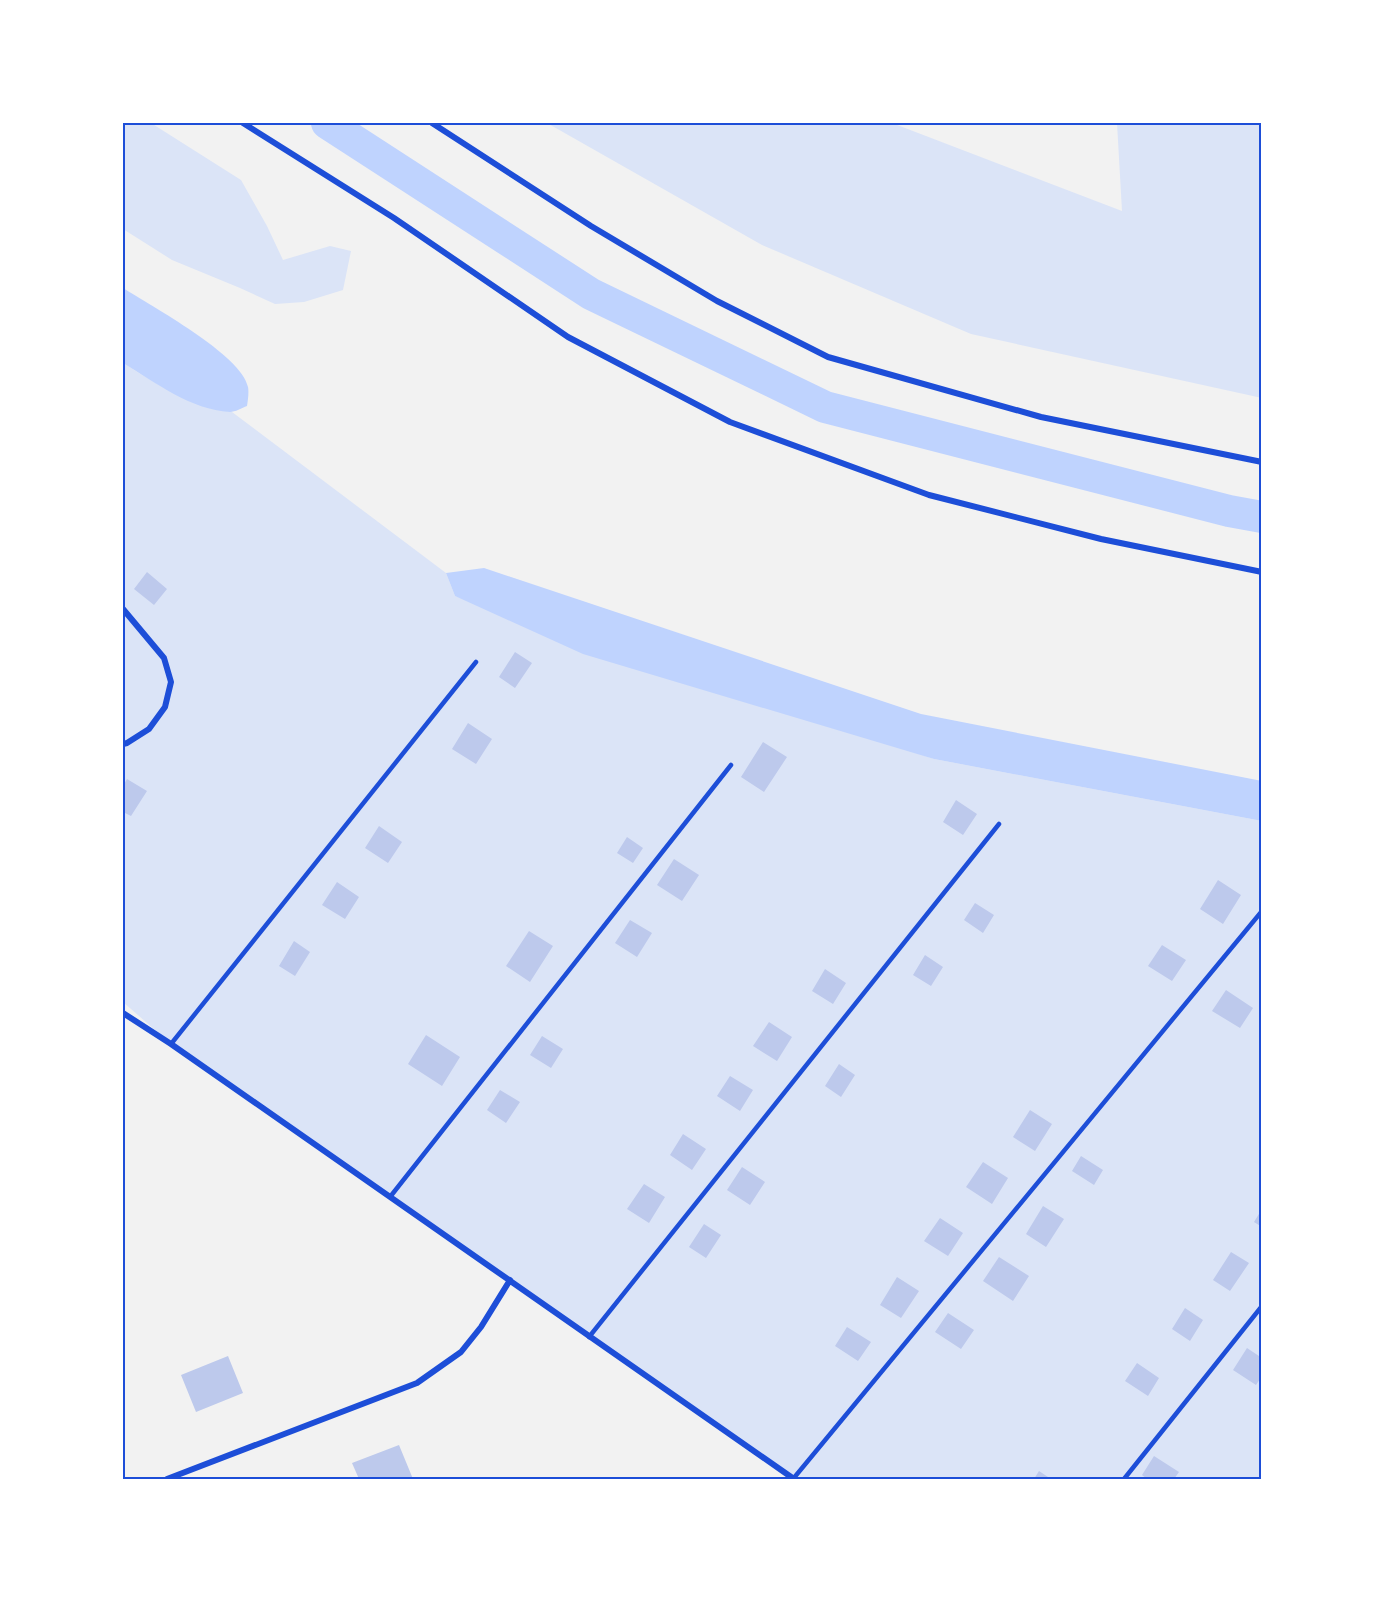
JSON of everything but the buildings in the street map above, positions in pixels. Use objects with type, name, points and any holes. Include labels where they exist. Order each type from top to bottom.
[{"type":"street","points":[[243,123],[394,218],[568,337],[730,422],[929,495],[1101,539],[1262,572]]},
{"type":"street","points":[[432,123],[591,226],[707,295],[828,357],[1041,417],[1262,462]]},
{"type":"street","points":[[123,609],[164,658],[171,682],[165,707],[149,729],[123,744]]},
{"type":"street","points":[[123,1012],[793,1479]]},
{"type":"street","points":[[167,1479],[417,1383],[461,1352],[481,1327],[510,1280]]},
{"type":"lane","points":[[171,1044],[476,662]]},
{"type":"lane","points":[[390,1197],[731,765]]},
{"type":"lane","points":[[589,1337],[999,824]]},
{"type":"lane","points":[[793,1479],[1262,911]]},
{"type":"lane","points":[[1124,1479],[1262,1305]]},
{"type":"shaded area","points":[[123,123],[151,123],[241,180],[283,260],[330,246],[351,251],[343,290],[304,302],[275,304],[172,260],[123,229]]},
{"type":"shaded area","points":[[547,123],[892,123],[1122,211],[1117,123],[1262,123],[1262,398],[971,334],[762,245]]},
{"type":"shaded area","points":[[123,363],[162,387],[188,399],[232,412],[446,573],[455,596],[934,759],[1262,821],[1262,1479],[794,1479],[171,1044],[123,1002]]},
{"type":"water","points":[[123,288],[194,332],[230,361],[242,374],[248,387],[247,406],[230,412],[201,406],[174,394],[123,363]]},
{"type":"water","points":[[484,568],[921,714],[1262,781],[1262,821],[934,759],[583,654],[455,596],[446,573]]},
{"type":"waterway","points":[[327,123],[591,294],[825,407],[1229,511],[1262,517]]}]
